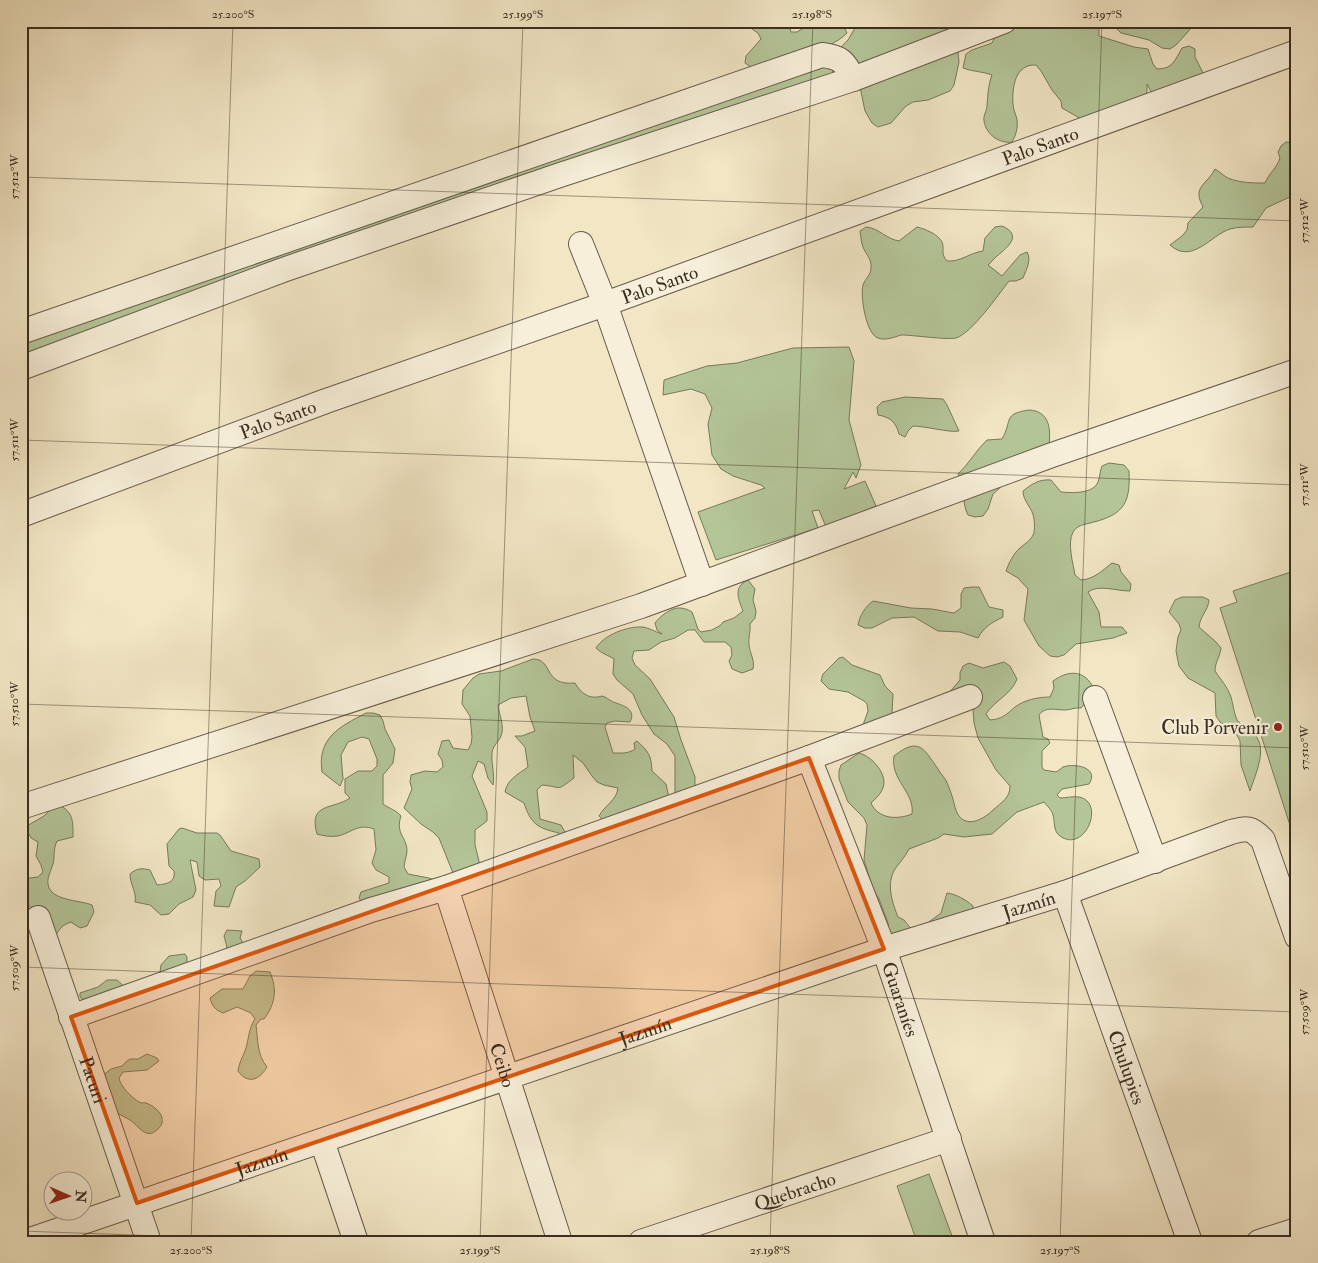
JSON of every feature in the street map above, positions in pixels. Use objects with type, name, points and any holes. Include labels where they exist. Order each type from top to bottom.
[{"type":"street","points":[[21,368],[283,270],[560,175],[853,79],[1004,21]]},
{"type":"street","name":"Palo Santo","points":[[21,516],[326,401],[604,304],[1297,52]]},
{"type":"street","points":[[21,332],[822,55],[836,56],[843,62],[853,79]]},
{"type":"street","points":[[581,244],[604,304],[702,584]]},
{"type":"street","points":[[21,807],[632,609],[1052,455],[1297,371]]},
{"type":"street","points":[[71,1017],[371,910],[446,888],[808,758],[970,697]]},
{"type":"street","points":[[1095,698],[1155,861]]},
{"type":"street","name":"Guaraníes","points":[[808,758],[884,949],[983,1242]]},
{"type":"street","name":"Jazmín","points":[[24,1242],[884,949],[1065,893],[1245,828],[1255,831],[1263,840],[1297,937]]},
{"type":"street","name":"Ceibo","points":[[446,888],[560,1242]]},
{"type":"street","name":"Chulupies","points":[[1065,893],[1190,1242]]},
{"type":"street","name":"Pacuri","points":[[38,918],[149,1242]]},
{"type":"street","name":"Quebracho","points":[[641,1242],[949,1139]]},
{"type":"street","points":[[322,1141],[356,1242]]},
{"type":"street","points":[[1259,1242],[1297,1230]]},
{"type":"highlighted area","points":[[809,758],[884,949],[137,1203],[71,1017]]},
{"type":"green space","points":[[749,21],[788,21],[791,32],[797,32],[816,21],[841,21],[847,33],[839,40],[815,51],[751,67],[745,63],[746,56],[761,39],[758,33],[752,29]]},
{"type":"green space","points":[[859,21],[951,21],[956,34],[959,62],[954,85],[950,91],[928,100],[913,102],[906,106],[891,123],[878,127],[872,123],[865,111],[859,82],[838,50],[848,40]]},
{"type":"green space","points":[[975,21],[1192,21],[1191,28],[1170,49],[1162,48],[1149,40],[1121,33],[1111,23],[1103,23],[1099,29],[1099,36],[1134,47],[1148,49],[1153,64],[1157,69],[1170,66],[1182,48],[1189,46],[1195,49],[1195,57],[1205,77],[1156,101],[1147,84],[1147,97],[1092,125],[1062,108],[1061,101],[1041,71],[1036,65],[1029,66],[1019,72],[1014,84],[1013,106],[1017,118],[1016,134],[1012,142],[1002,141],[990,134],[984,121],[992,75],[963,68],[966,54],[992,43],[995,37]]},
{"type":"green space","points":[[825,60],[833,69],[832,74],[21,359],[21,338]]},
{"type":"green space","points":[[1286,142],[1297,143],[1297,192],[1266,208],[1253,227],[1230,229],[1201,247],[1186,252],[1170,245],[1182,236],[1187,230],[1188,223],[1203,207],[1199,195],[1200,190],[1215,169],[1233,180],[1265,183],[1279,162],[1278,152]]},
{"type":"green space","points":[[1002,226],[1012,233],[1012,241],[988,265],[1002,276],[1020,255],[1027,252],[1029,258],[1028,265],[1023,278],[1009,281],[984,313],[962,335],[956,338],[937,338],[901,335],[884,339],[874,335],[870,330],[863,306],[862,290],[870,273],[871,265],[862,245],[860,231],[866,227],[871,228],[899,241],[917,227],[931,232],[938,237],[943,245],[945,258],[947,261],[952,261],[983,251],[985,238],[995,227]]},
{"type":"green space","points":[[849,347],[854,361],[849,420],[861,465],[856,478],[853,472],[844,489],[865,481],[876,506],[826,527],[819,510],[812,511],[818,528],[716,560],[698,512],[765,488],[733,476],[721,469],[712,455],[708,424],[712,408],[705,394],[691,389],[663,395],[664,380],[707,366],[737,363],[793,348]]},
{"type":"green space","points":[[905,397],[943,399],[959,431],[913,426],[905,437],[899,434],[892,421],[878,415],[877,407],[882,402]]},
{"type":"green space","points":[[1029,410],[1041,413],[1045,417],[1050,432],[1049,444],[993,494],[988,509],[983,516],[975,517],[968,515],[962,484],[958,474],[987,440],[1002,439],[1011,416]]},
{"type":"green space","points":[[1109,463],[1124,465],[1129,471],[1126,501],[1116,513],[1076,529],[1071,537],[1071,553],[1075,575],[1081,580],[1094,576],[1112,563],[1119,565],[1121,572],[1131,584],[1130,591],[1097,588],[1088,592],[1099,612],[1101,627],[1122,627],[1127,633],[1113,638],[1076,644],[1064,655],[1050,656],[1039,646],[1024,620],[1028,589],[1018,578],[1006,571],[1015,553],[1034,533],[1033,515],[1023,495],[1023,491],[1036,482],[1051,480],[1061,492],[1087,491],[1092,489],[1099,480],[1102,466]]},
{"type":"green space","name":"Club Porvenir","points":[[1297,570],[1297,847],[1220,608],[1237,602],[1233,591]]},
{"type":"green space","points":[[748,580],[755,589],[753,600],[756,611],[755,618],[750,624],[749,642],[753,669],[742,673],[732,669],[729,661],[732,655],[731,647],[725,642],[704,642],[695,630],[688,630],[675,638],[661,642],[649,650],[634,651],[632,658],[635,665],[650,679],[674,717],[695,777],[695,793],[677,799],[675,793],[675,756],[667,744],[654,734],[642,715],[633,694],[613,674],[614,659],[596,648],[610,635],[630,628],[643,627],[662,634],[657,630],[655,623],[666,613],[677,608],[692,612],[698,629],[701,632],[712,630],[743,611],[738,593],[740,586]]},
{"type":"green space","points":[[979,587],[989,607],[1003,610],[1003,617],[988,626],[978,638],[960,632],[938,631],[914,617],[892,618],[872,628],[858,625],[863,612],[873,601],[954,613],[961,608],[961,594],[964,588]]},
{"type":"green space","points":[[1182,597],[1203,597],[1209,600],[1199,627],[1221,648],[1215,671],[1226,686],[1231,697],[1237,720],[1253,733],[1259,741],[1259,762],[1250,791],[1241,765],[1240,741],[1237,735],[1220,722],[1216,716],[1215,693],[1188,678],[1179,666],[1176,651],[1181,630],[1179,624],[1169,612],[1175,600]]},
{"type":"green space","points":[[843,657],[852,665],[880,675],[885,686],[893,694],[892,714],[863,725],[868,711],[867,704],[848,692],[829,689],[821,681],[823,674],[839,658]]},
{"type":"green space","points":[[533,659],[544,663],[557,681],[575,683],[586,695],[593,697],[603,696],[628,708],[632,714],[630,722],[615,721],[607,723],[605,727],[613,753],[632,751],[635,749],[634,743],[637,741],[649,754],[652,771],[666,784],[669,798],[597,823],[602,819],[599,816],[601,812],[613,799],[618,788],[597,782],[583,763],[573,755],[574,778],[559,788],[542,785],[537,790],[540,819],[561,825],[565,832],[564,839],[559,840],[559,833],[536,824],[529,816],[524,803],[505,792],[511,781],[528,767],[525,747],[515,736],[522,736],[535,731],[526,696],[511,698],[498,705],[502,732],[492,753],[493,785],[488,778],[484,764],[478,761],[472,776],[487,812],[487,821],[475,830],[475,845],[479,861],[478,868],[453,873],[439,838],[404,808],[412,789],[411,775],[425,771],[437,772],[443,767],[442,760],[438,754],[442,741],[449,740],[453,748],[468,750],[472,737],[470,716],[462,704],[463,690],[473,678],[479,674],[501,671]]},
{"type":"green space","points":[[1004,662],[1010,666],[1017,679],[1011,689],[986,714],[990,720],[1004,716],[1027,701],[1050,697],[1054,688],[1053,681],[1064,675],[1079,674],[1084,676],[1092,685],[1091,696],[1081,708],[1065,710],[1047,709],[1039,715],[1043,737],[1048,739],[1050,743],[1042,751],[1042,767],[1044,770],[1056,772],[1063,767],[1079,766],[1089,770],[1091,774],[1089,784],[1062,789],[1057,795],[1060,798],[1079,797],[1087,801],[1091,808],[1089,825],[1084,833],[1077,838],[1069,840],[1060,836],[1055,829],[1051,810],[1044,802],[1017,812],[992,834],[964,837],[944,834],[909,849],[892,875],[890,887],[898,917],[904,920],[912,930],[918,930],[941,913],[947,893],[957,896],[973,906],[973,913],[960,922],[938,925],[924,932],[909,932],[899,943],[891,944],[888,923],[873,889],[864,860],[867,825],[864,818],[848,802],[839,779],[841,765],[859,753],[869,758],[878,767],[884,779],[881,792],[871,803],[874,808],[889,817],[906,816],[912,814],[912,806],[896,772],[894,756],[902,750],[915,746],[925,751],[946,780],[955,807],[962,819],[972,822],[983,818],[1005,800],[1009,794],[1010,786],[996,770],[978,738],[973,709],[967,703],[944,705],[936,702],[940,696],[947,695],[960,680],[963,666],[969,663],[983,668]]},
{"type":"green space","points":[[366,713],[380,715],[395,749],[393,763],[383,775],[383,804],[401,816],[399,827],[407,851],[404,867],[408,874],[443,883],[86,1002],[80,997],[80,993],[98,987],[107,980],[117,980],[126,988],[162,975],[160,972],[161,965],[169,956],[185,954],[187,964],[225,950],[227,947],[224,936],[227,930],[242,931],[240,938],[244,945],[366,908],[359,898],[361,892],[389,883],[389,877],[376,870],[372,863],[376,850],[374,829],[363,827],[338,836],[327,836],[317,834],[315,824],[316,817],[324,808],[350,798],[345,793],[345,779],[358,771],[372,771],[377,766],[377,759],[369,739],[362,737],[348,742],[341,755],[343,779],[340,786],[322,772],[321,760],[323,750],[332,735],[347,723]]},
{"type":"green space","points":[[59,805],[68,811],[72,818],[73,837],[57,841],[48,884],[54,894],[92,905],[94,912],[87,926],[80,928],[71,922],[65,924],[55,937],[39,931],[31,908],[26,903],[21,904],[21,879],[38,877],[43,872],[36,856],[38,842],[31,838],[25,827]]},
{"type":"green space","points":[[182,828],[197,833],[217,833],[231,851],[259,859],[260,867],[236,887],[229,907],[214,906],[216,891],[221,886],[219,879],[205,880],[199,876],[197,862],[190,860],[196,890],[193,897],[179,904],[169,914],[161,915],[150,905],[135,902],[130,878],[130,874],[133,872],[140,869],[150,870],[157,885],[172,880],[174,871],[169,866],[167,844],[179,829]]},
{"type":"green space","points":[[256,971],[270,972],[274,984],[274,996],[268,1013],[256,1025],[260,1052],[267,1067],[257,1078],[249,1079],[245,1078],[238,1071],[255,1019],[251,1013],[237,1007],[223,1013],[220,1012],[214,1007],[210,998],[222,989],[243,989],[250,976]]},
{"type":"green space","points":[[147,1054],[157,1058],[159,1061],[147,1070],[123,1072],[119,1078],[124,1088],[133,1098],[158,1110],[162,1117],[161,1125],[150,1134],[116,1112],[102,1076],[111,1069],[122,1066],[130,1059],[138,1059]]},
{"type":"green space","points":[[929,1174],[952,1236],[935,1242],[917,1242],[897,1186]]},
{"type":"place","name":"Club Porvenir","points":[[1278,727]]}]
